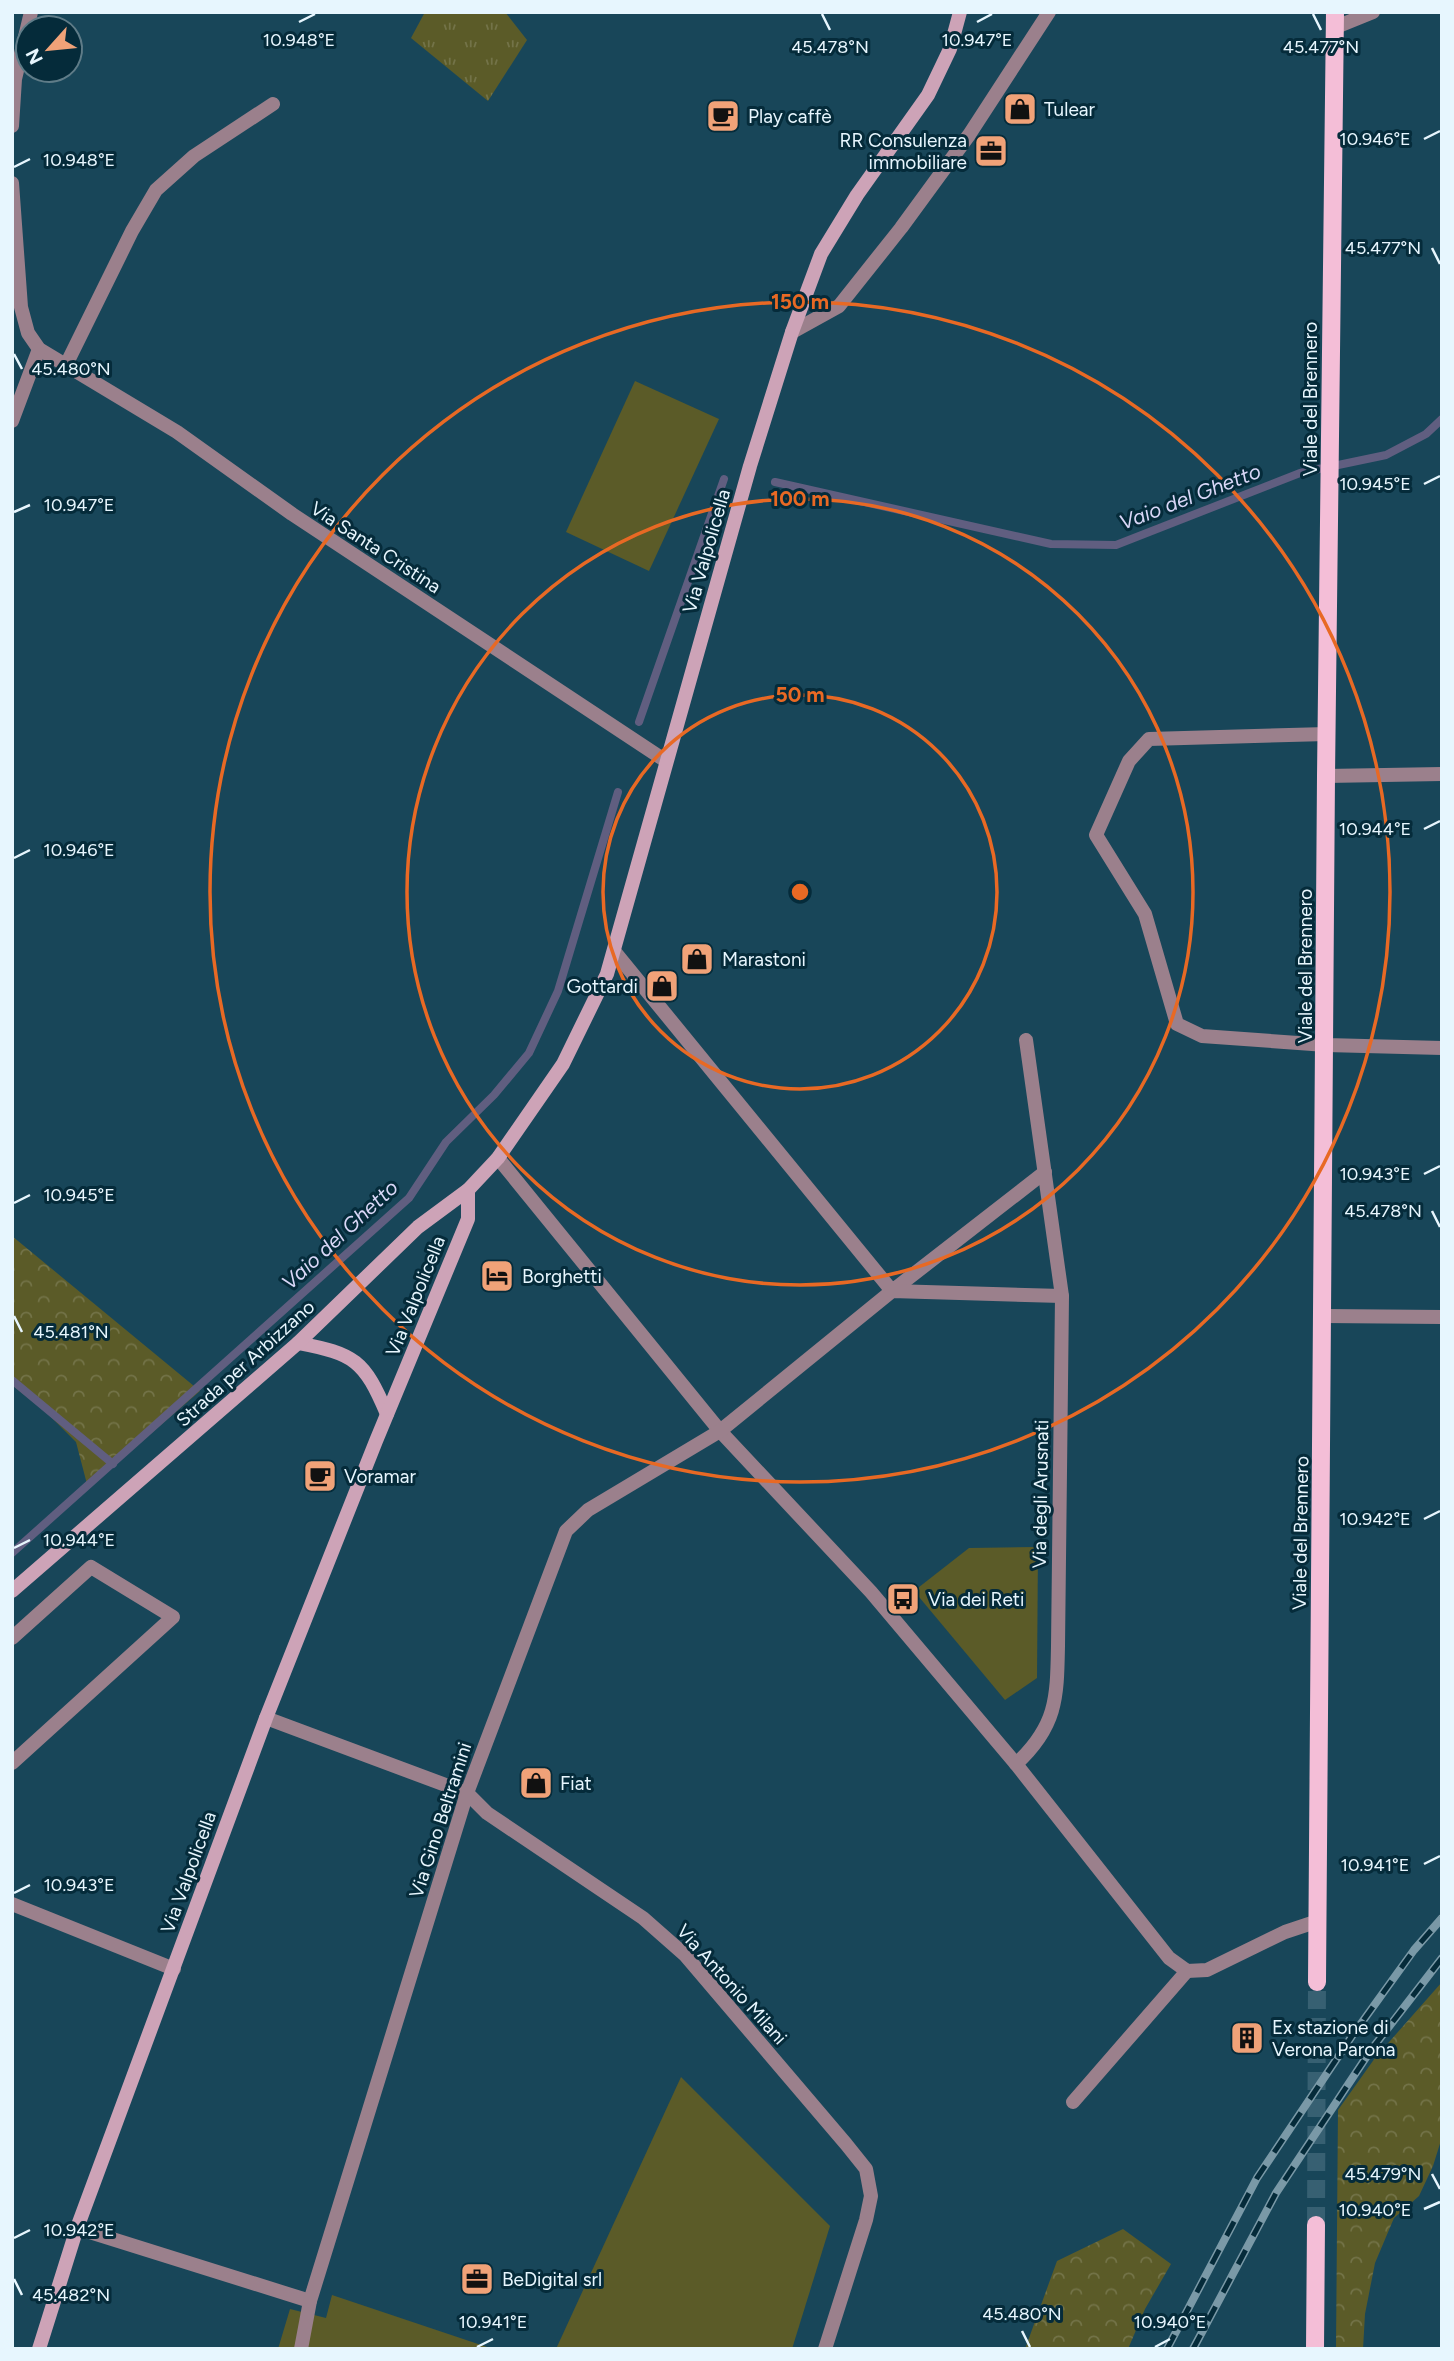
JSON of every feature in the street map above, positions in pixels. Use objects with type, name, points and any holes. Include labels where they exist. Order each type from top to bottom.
[{"type":"main road","name":"Via Valpolicella","points":[[498,1158],[563,1064],[607,974],[750,466],[792,332],[821,254],[857,195],[928,95],[950,49],[960,12]]},
{"type":"main road","name":"Viale del Brennero","points":[[1317,1982],[1326,776],[1336,20]]},
{"type":"main road","name":"Strada per Arbizzano","points":[[12,1591],[298,1343],[418,1227],[468,1190],[498,1158]]},
{"type":"main road","name":"Via Valpolicella","points":[[39,2349],[78,2228],[265,1718],[468,1219],[468,1190]]},
{"type":"main road","name":"Via Valpolicella","points":[[298,1343],[325,1348],[353,1359],[373,1381],[387,1414]]},
{"type":"main road","points":[[1315,2349],[1316,2225]]},
{"type":"street","points":[[12,126],[15,79],[31,12]]},
{"type":"street","points":[[792,332],[839,306],[846,298],[969,135],[1049,12]]},
{"type":"street","points":[[1336,20],[1373,12]]},
{"type":"street","points":[[66,365],[132,231],[156,190],[194,156],[273,104]]},
{"type":"street","name":"Via Santa Cristina","points":[[12,183],[21,307],[28,333],[39,349],[177,432],[292,514],[666,761]]},
{"type":"street","points":[[12,421],[39,349]]},
{"type":"street","points":[[1327,734],[1149,739],[1129,761],[1096,835],[1145,914],[1177,1024],[1202,1036],[1326,1045],[1442,1048]]},
{"type":"street","points":[[1326,776],[1442,775]]},
{"type":"street","points":[[614,951],[892,1291],[1062,1296]]},
{"type":"street","name":"Via degli Arusnati","points":[[1016,1764],[1033,1748],[1050,1721],[1057,1691],[1062,1296],[1026,1040]]},
{"type":"street","points":[[498,1158],[720,1431],[871,1592],[1016,1764],[1169,1958],[1187,1971],[1207,1970],[1286,1932],[1318,1921]]},
{"type":"street","points":[[720,1431],[892,1291],[1045,1172]]},
{"type":"street","points":[[1324,1316],[1442,1317]]},
{"type":"street","name":"Via Gino Beltramini","points":[[301,2349],[310,2301],[467,1793],[566,1531],[588,1510],[720,1431]]},
{"type":"street","points":[[12,1638],[92,1567],[173,1617],[12,1763]]},
{"type":"street","name":"Via Antonio Milani","points":[[265,1718],[467,1793],[487,1813],[643,1918],[685,1955],[866,2169],[871,2196],[866,2220],[825,2349]]},
{"type":"street","points":[[12,1904],[174,1969]]},
{"type":"street","points":[[1073,2102],[1187,1971]]},
{"type":"street","points":[[78,2228],[310,2301]]},
{"type":"green space","points":[[425,12],[505,12],[527,40],[488,101],[411,38]]},
{"type":"green space","points":[[635,381],[719,419],[649,571],[566,532]]},
{"type":"green space","points":[[12,1236],[200,1391],[88,1488],[76,1442],[47,1413],[12,1385]]},
{"type":"green space","points":[[1038,1547],[1037,1678],[1005,1700],[914,1591],[969,1548]]},
{"type":"green space","points":[[1442,1982],[1442,2137],[1433,2166],[1419,2196],[1394,2218],[1375,2263],[1365,2314],[1363,2349],[1336,2349],[1338,2110],[1375,2058]]},
{"type":"green space","points":[[681,2077],[830,2226],[792,2349],[556,2349]]},
{"type":"green space","points":[[1123,2229],[1171,2264],[1145,2309],[1128,2349],[1025,2349],[1057,2261]]},
{"type":"green space","points":[[332,2295],[493,2349],[278,2349],[290,2309],[326,2318]]},
{"type":"waterway","name":"Vaio del Ghetto","points":[[775,482],[1051,544],[1116,545],[1300,473],[1386,455],[1426,434],[1442,419]]},
{"type":"waterway","name":"Vaio del Ghetto","points":[[639,722],[724,479]]},
{"type":"waterway","name":"Vaio del Ghetto","points":[[12,1553],[409,1198],[446,1142],[494,1095],[529,1053],[558,991],[618,792]]},
{"type":"waterway","points":[[12,1380],[113,1464]]},
{"type":"tunnel","points":[[1316,2225],[1317,1982]]},
{"type":"railway","points":[[1167,2349],[1257,2178],[1352,2036],[1414,1950],[1442,1918]]},
{"type":"railway","points":[[1193,2349],[1276,2193],[1371,2050],[1442,1958]]},
{"type":"place","name":"Tulear","points":[[1020,109]]},
{"type":"place","name":"Play caffè","points":[[723,116]]},
{"type":"place","name":"RR Consulenza immobiliare","points":[[991,151]]},
{"type":"place","name":"Marastoni","points":[[697,959]]},
{"type":"place","name":"Gottardi","points":[[662,986]]},
{"type":"place","name":"Borghetti","points":[[497,1276]]},
{"type":"place","name":"Voramar","points":[[320,1476]]},
{"type":"place","name":"Via dei Reti","points":[[903,1599]]},
{"type":"place","name":"Fiat","points":[[536,1783]]},
{"type":"place","name":"Ex stazione di Verona Parona","points":[[1247,2038]]},
{"type":"place","name":"BeDigital srl","points":[[477,2279]]}]
